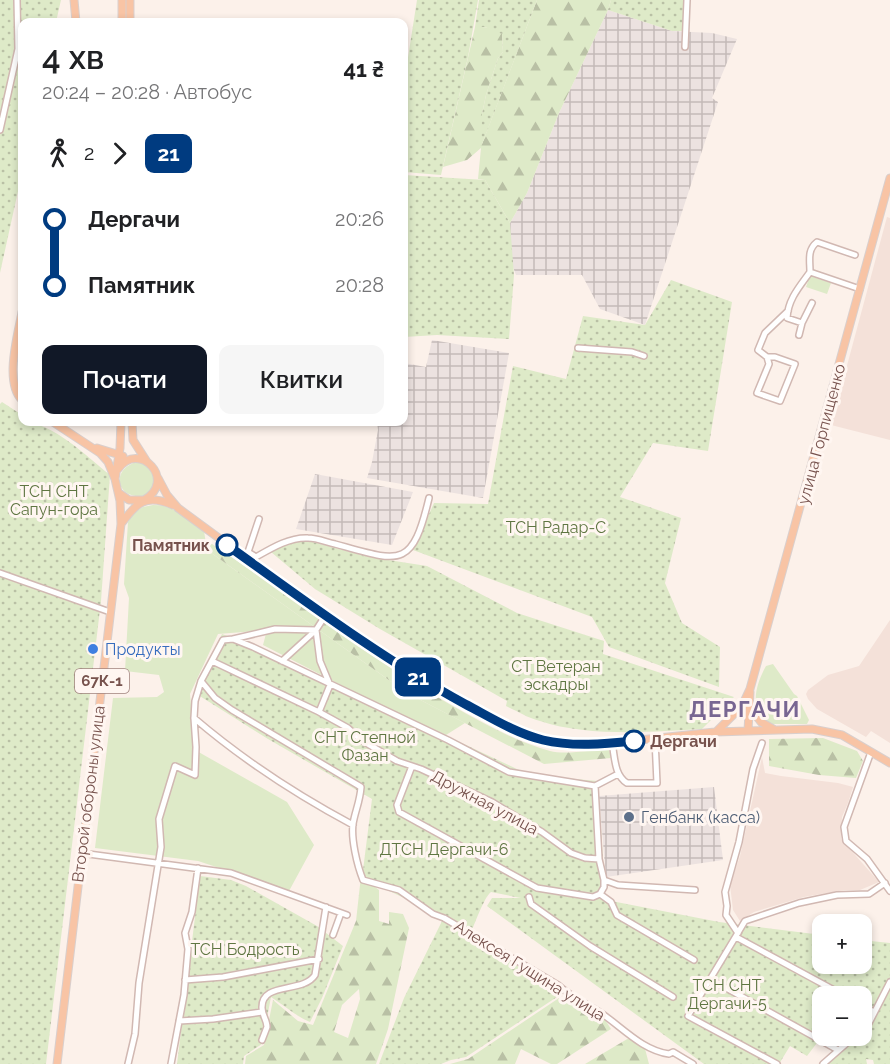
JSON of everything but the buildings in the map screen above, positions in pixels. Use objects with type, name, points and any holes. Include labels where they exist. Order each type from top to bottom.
[{"type":"main road","points":[[74,0],[76,18]]},
{"type":"main road","points":[[122,0],[122,18]]},
{"type":"main road","points":[[130,0],[130,18]]},
{"type":"main road","name":"улица Горпищенко","points":[[715,732],[741,706],[750,689],[890,178]]},
{"type":"main road","points":[[18,344],[14,375],[15,390],[18,394]]},
{"type":"main road","name":"67К-1","points":[[59,426],[92,447],[108,462],[118,491],[121,524]]},
{"type":"main road","points":[[117,470],[121,426]]},
{"type":"main road","points":[[132,426],[134,443],[147,462],[155,469],[167,495],[178,508]]},
{"type":"main road","points":[[101,449],[115,447],[121,439]]},
{"type":"main road","name":"67К-1","points":[[92,447],[147,462]]},
{"type":"main road","points":[[117,470],[123,463],[135,459]]},
{"type":"main road","name":"67К-1","points":[[115,479],[117,470]]},
{"type":"main road","points":[[121,524],[134,508],[155,490],[158,478]]},
{"type":"main road","points":[[118,491],[129,500],[166,502],[178,508],[395,664],[511,728],[544,741],[577,744],[612,743],[715,732],[826,731],[842,735],[890,763]]},
{"type":"main road","name":"Второй обороны улица","points":[[57,1064],[121,524]]},
{"type":"main road","name":"улица Горпищенко","points":[[750,689],[750,722]]},
{"type":"main road","points":[[739,732],[735,724],[741,706]]},
{"type":"main road","points":[[751,707],[761,722],[778,730]]},
{"type":"main road","points":[[736,717],[745,715],[750,722],[748,731]]},
{"type":"street","points":[[0,129],[18,49],[18,0]]},
{"type":"street","points":[[685,47],[687,0]]},
{"type":"street","points":[[802,323],[787,318],[793,296],[810,272],[812,246],[817,242],[855,255]]},
{"type":"street","points":[[810,272],[860,289]]},
{"type":"street","points":[[799,335],[812,303]]},
{"type":"street","points":[[767,357],[775,357],[795,364],[780,401],[757,393],[769,364],[767,357],[758,350],[765,333],[788,311]]},
{"type":"street","points":[[578,348],[632,352],[644,356]]},
{"type":"street","points":[[259,519],[248,552],[252,559],[287,541],[310,538],[394,557],[410,550],[420,531],[429,498]]},
{"type":"street","points":[[0,573],[110,612]]},
{"type":"street","points":[[282,661],[316,630],[325,615]]},
{"type":"street","points":[[228,640],[275,629],[316,630]]},
{"type":"street","points":[[316,630],[320,661],[330,685],[319,711]]},
{"type":"street","points":[[128,1064],[135,1034],[139,983],[161,847],[159,819],[175,766],[195,775],[195,701],[201,681],[223,640],[233,639],[253,647],[448,740],[509,772],[595,786],[618,774]]},
{"type":"street","name":"Дружная улица","points":[[212,661],[319,711],[397,761],[492,802],[542,832],[571,853],[585,858],[599,859]]},
{"type":"street","points":[[194,718],[296,792],[353,825],[358,810],[361,787],[215,698],[201,681]]},
{"type":"street","points":[[612,743],[618,774],[627,783],[657,783],[655,739]]},
{"type":"street","points":[[762,743],[753,769],[739,842],[724,892],[726,915],[737,935],[827,986]]},
{"type":"street","points":[[871,752],[844,826],[846,841],[867,860],[890,891]]},
{"type":"street","points":[[412,766],[397,805],[399,812],[537,888],[593,897],[600,894],[604,887],[599,859],[595,786]]},
{"type":"street","name":"Алексея Гущина улица","points":[[353,825],[356,862],[363,880],[399,890],[433,914],[444,918],[558,986],[649,1048],[669,1054],[673,1052],[693,1064]]},
{"type":"street","points":[[81,853],[198,868],[241,876],[344,914],[333,935]]},
{"type":"street","points":[[171,1064],[185,980],[188,950],[185,933],[192,912],[198,868]]},
{"type":"street","points":[[604,879],[618,885],[695,890]]},
{"type":"street","points":[[777,1064],[688,1017],[745,921],[799,903],[837,896],[869,894],[885,883]]},
{"type":"street","points":[[600,894],[611,902],[617,915],[694,960]]},
{"type":"street","points":[[529,897],[531,904],[590,946],[673,997]]},
{"type":"street","points":[[262,1040],[267,1027],[266,1018],[262,1012],[262,1003],[270,992],[303,985],[312,980],[319,959],[326,908]]},
{"type":"street","points":[[185,980],[223,977],[319,959]]},
{"type":"street","points":[[710,980],[838,1050]]},
{"type":"street","points":[[872,1016],[890,982]]},
{"type":"street","points":[[179,1021],[262,1012]]},
{"type":"street","points":[[823,1064],[843,1046]]},
{"type":"shaded area","points":[[608,10],[672,31],[712,33],[737,39],[712,98],[718,102],[645,325],[600,309],[582,275],[516,275],[511,262],[510,223],[527,193],[559,113]]},
{"type":"shaded area","points":[[887,217],[890,218],[890,440],[831,425]]},
{"type":"shaded area","points":[[432,340],[509,353],[483,498],[367,478],[378,426],[408,426],[408,364],[426,367]]},
{"type":"shaded area","points":[[315,474],[413,492],[392,545],[296,529]]},
{"type":"shaded area","points":[[890,620],[890,743],[871,731],[866,737],[817,709],[806,694],[828,675],[859,666]]},
{"type":"shaded area","points":[[762,757],[765,773],[853,787],[842,817],[841,839],[879,882],[860,890],[844,890],[804,897],[754,912],[740,921],[733,910],[730,885],[740,856]]},
{"type":"shaded area","points":[[714,787],[723,860],[606,877],[599,796]]},
{"type":"green space","points":[[0,0],[61,0],[57,18],[18,18],[18,191],[0,273]]},
{"type":"green space","points":[[417,0],[478,0],[468,57],[441,175],[408,172],[408,57]]},
{"type":"green space","points":[[479,0],[537,0],[481,147],[482,114],[486,95],[498,58],[503,52],[502,34],[485,27],[475,27]]},
{"type":"green space","points":[[537,0],[611,0],[559,113],[527,193],[510,223],[485,180],[478,179],[481,148],[467,160],[443,167],[475,27],[485,27],[502,34],[503,52],[498,58],[482,114],[482,144]]},
{"type":"green space","points":[[611,0],[686,0],[683,31],[672,31],[608,10]]},
{"type":"green space","points":[[408,175],[485,180],[510,223],[514,275],[509,339],[437,335],[408,337]]},
{"type":"green space","points":[[810,276],[831,283],[827,294],[806,287]]},
{"type":"green space","name":"ТСН Радар-С","points":[[671,280],[732,302],[708,451],[653,443],[620,497],[681,518],[665,583],[682,623],[720,647],[719,687],[609,647],[592,617],[413,550],[434,503],[488,504],[513,366],[566,379],[583,316],[645,325]]},
{"type":"green space","name":"ТСН СНТ Сапун-гора","points":[[2,402],[18,412],[18,426],[41,426],[57,434],[69,441],[110,475],[101,601],[46,1064],[0,1064],[0,404]]},
{"type":"green space","points":[[137,462],[148,465],[156,481],[147,496],[128,494],[122,489],[120,483],[123,471],[129,465]]},
{"type":"green space","points":[[153,505],[167,507],[186,517],[204,531],[207,550],[407,693],[465,723],[446,735],[378,704],[263,645],[267,630],[218,634],[190,694],[195,750],[287,802],[314,845],[289,891],[198,861],[95,848],[113,698],[157,697],[164,692],[159,675],[125,671],[129,598],[124,584],[128,522],[134,513],[143,507]]},
{"type":"green space","points":[[206,540],[388,666],[475,719],[512,737],[550,751],[609,749],[611,758],[544,764],[407,693],[207,550]]},
{"type":"green space","name":"СТ Ветеран эскадры","points":[[309,541],[369,557],[427,566],[517,613],[604,641],[603,654],[734,697],[702,729],[641,732],[599,731],[558,726],[536,720],[506,706],[507,701],[315,589],[271,552],[289,543]]},
{"type":"green space","points":[[222,634],[258,647],[519,770],[551,777],[598,781],[603,860],[595,859],[598,861],[602,881],[598,895],[552,893],[601,899],[719,922],[812,934],[812,974],[872,974],[872,941],[890,943],[890,1064],[874,1064],[873,1060],[866,1059],[867,1064],[826,1064],[845,1046],[872,1046],[872,986],[812,986],[812,1046],[815,1046],[807,1056],[790,1046],[779,1064],[704,1064],[487,906],[492,898],[521,898],[491,892],[482,906],[469,937],[563,993],[466,1057],[441,1064],[379,1064],[404,998],[444,917],[362,878],[372,799],[268,739],[195,693]]},
{"type":"green space","points":[[773,664],[797,696],[809,720],[807,724],[771,724],[763,719],[759,712],[756,697],[759,681],[766,666]]},
{"type":"green space","points":[[823,738],[857,751],[863,761],[856,778],[819,775],[769,766],[769,739]]},
{"type":"green space","name":"ТСН Бодрость","points":[[200,876],[231,880],[246,886],[317,926],[343,946],[310,1022],[294,1014],[271,997],[262,1044],[244,1056],[243,1064],[177,1064]]},
{"type":"green space","points":[[361,876],[379,890],[379,921],[389,924],[389,912],[403,914],[409,928],[388,1029],[376,1064],[245,1064],[246,1056],[264,1045],[273,1000],[298,1021],[313,1025],[356,921]],"holes":[[[359,989],[360,999],[348,1038],[334,1032],[342,1005]]]},
{"type":"green space","points":[[559,998],[602,1015],[611,1029],[557,1064],[551,1064],[521,1049],[515,1064],[450,1064],[468,1059]]},
{"type":"green space","points":[[629,1038],[644,1045],[649,1064],[585,1064]]},
{"type":"bus line","name":"21","points":[[227,545],[395,664],[511,728],[544,741],[561,743],[594,744],[634,741]]},
{"type":"place","name":"Памятник","points":[[227,545]]},
{"type":"place","name":"Продукты","points":[[93,649]]},
{"type":"place","name":"Дергачи","points":[[634,741]]},
{"type":"place","name":"Генбанк (касса)","points":[[629,817]]},
{"type":"district","name":"ДЕРГАЧИ","points":[[745,709]]},
{"type":"park label","name":"СНТ Степной Фазан","points":[[365,746]]},
{"type":"park label","name":"ДТСН Дергачи-6","points":[[444,849]]},
{"type":"park label","name":"ТСН СНТ Дергачи-5","points":[[727,994]]}]
